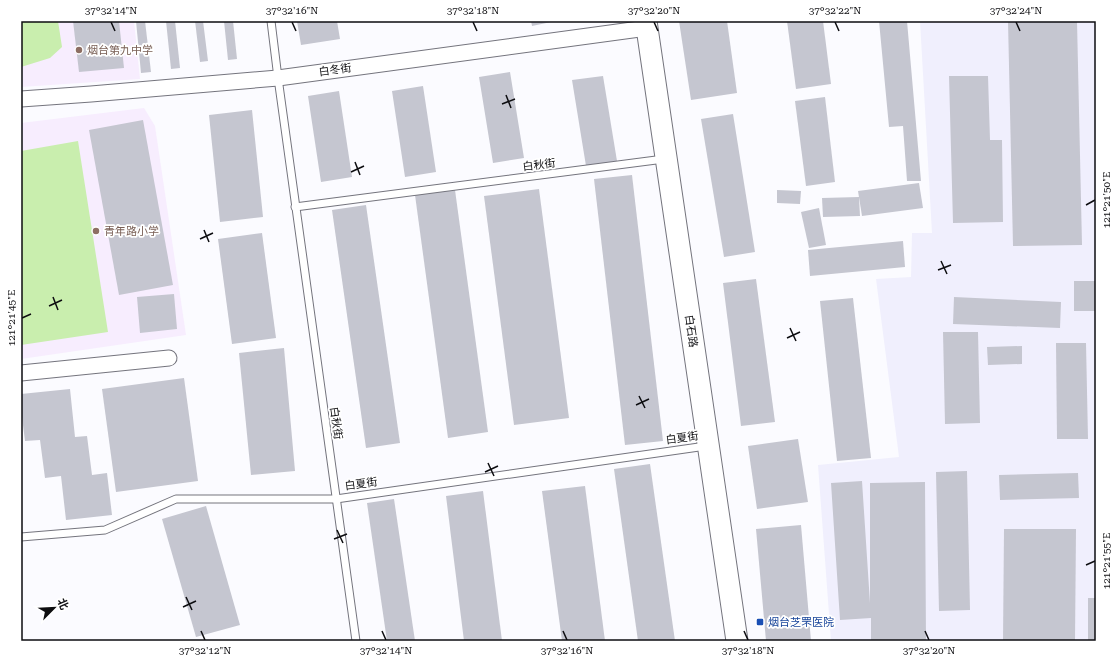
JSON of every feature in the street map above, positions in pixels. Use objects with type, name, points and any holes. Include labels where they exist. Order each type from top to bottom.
[{"type":"street","name":"白冬街","points":[[21,98],[91,94],[278,78],[647,24]]},
{"type":"street","name":"白石路","points":[[647,24],[737,641]]},
{"type":"street","points":[[21,373],[169,358]]},
{"type":"lane","name":"白秋街","points":[[271,21],[295,207],[356,641]]},
{"type":"lane","name":"白秋街","points":[[295,207],[666,159]]},
{"type":"lane","name":"白夏街","points":[[21,536],[105,530],[176,499],[336,498],[708,445]]},
{"type":"shaded area","name":"烟台第九中学","points":[[21,21],[134,21],[140,79],[21,87]]},
{"type":"shaded area","points":[[920,21],[1096,21],[1096,641],[831,641],[818,465],[899,457],[876,279],[911,277],[912,233],[932,233]]},
{"type":"shaded area","name":"青年路小学","points":[[144,108],[155,126],[186,335],[21,359],[21,123]]},
{"type":"green space","points":[[21,21],[58,21],[62,47],[50,58],[21,67]]},
{"type":"green space","points":[[78,141],[108,332],[21,345],[21,151]]},
{"type":"building","points":[[73,21],[119,21],[124,68],[79,72]]},
{"type":"building","points":[[136,21],[145,21],[151,72],[141,73]]},
{"type":"building","points":[[166,21],[175,21],[180,68],[171,69]]},
{"type":"building","points":[[195,21],[203,21],[208,61],[200,62]]},
{"type":"building","points":[[224,21],[233,21],[237,59],[228,60]]},
{"type":"building","points":[[297,21],[337,21],[340,39],[301,45]]},
{"type":"building","points":[[531,21],[551,21],[551,22],[532,26]]},
{"type":"building","points":[[679,21],[727,21],[737,93],[691,100]]},
{"type":"building","points":[[787,21],[823,21],[831,84],[796,89]]},
{"type":"building","points":[[879,21],[907,21],[921,181],[907,181],[903,126],[889,127]]},
{"type":"building","points":[[1008,21],[1077,21],[1082,245],[1013,246]]},
{"type":"building","points":[[510,72],[524,158],[493,163],[479,77]]},
{"type":"building","points":[[603,76],[617,161],[586,166],[572,80]]},
{"type":"building","points":[[949,76],[988,76],[990,140],[1002,140],[1003,222],[953,223]]},
{"type":"building","points":[[423,86],[436,172],[405,177],[392,91]]},
{"type":"building","points":[[339,91],[352,177],[321,182],[308,96]]},
{"type":"building","points":[[825,97],[835,182],[806,186],[795,101]]},
{"type":"building","points":[[252,110],[263,217],[220,222],[209,115]]},
{"type":"building","points":[[733,114],[755,252],[724,257],[701,119]]},
{"type":"building","points":[[143,120],[173,285],[119,295],[89,130]]},
{"type":"building","points":[[632,175],[663,441],[625,445],[594,179]]},
{"type":"building","points":[[919,183],[923,208],[862,216],[858,191]]},
{"type":"building","points":[[539,189],[569,418],[514,425],[484,196]]},
{"type":"building","points":[[455,190],[488,432],[448,438],[415,195]]},
{"type":"building","points":[[777,190],[801,191],[800,204],[777,203]]},
{"type":"building","points":[[859,197],[860,216],[823,217],[822,198]]},
{"type":"building","points":[[366,205],[400,443],[366,448],[332,210]]},
{"type":"building","points":[[819,208],[826,245],[809,248],[801,212]]},
{"type":"building","points":[[262,233],[276,338],[232,344],[218,239]]},
{"type":"building","points":[[903,241],[905,267],[810,276],[808,250]]},
{"type":"building","points":[[756,279],[775,422],[741,426],[723,283]]},
{"type":"building","points":[[1074,281],[1096,281],[1096,311],[1074,311]]},
{"type":"building","points":[[174,294],[177,329],[140,333],[137,297]]},
{"type":"building","points":[[954,297],[1061,302],[1060,328],[953,324]]},
{"type":"building","points":[[853,298],[871,458],[837,461],[820,301]]},
{"type":"building","points":[[943,332],[978,332],[980,423],[945,424]]},
{"type":"building","points":[[1056,343],[1086,343],[1088,439],[1057,439]]},
{"type":"building","points":[[1022,346],[1022,364],[988,365],[987,347]]},
{"type":"building","points":[[284,348],[295,471],[251,475],[239,353]]},
{"type":"building","points":[[184,378],[198,481],[116,492],[102,389]]},
{"type":"building","points":[[70,389],[75,437],[87,436],[92,475],[107,473],[112,515],[66,520],[61,476],[45,478],[40,440],[25,441],[21,409],[21,394]]},
{"type":"building","points":[[798,439],[808,502],[757,509],[748,446]]},
{"type":"building","points":[[650,464],[675,641],[638,641],[614,469]]},
{"type":"building","points":[[967,471],[970,610],[939,611],[936,472]]},
{"type":"building","points":[[1078,473],[1079,498],[1000,500],[999,475]]},
{"type":"building","points":[[862,481],[870,603],[870,483],[925,482],[926,641],[871,641],[871,618],[840,620],[831,483]]},
{"type":"building","points":[[585,486],[605,641],[562,641],[542,491]]},
{"type":"building","points":[[483,491],[502,641],[464,641],[446,496]]},
{"type":"building","points":[[394,499],[415,641],[387,641],[367,503]]},
{"type":"building","points":[[206,506],[240,625],[196,637],[162,519]]},
{"type":"building","points":[[801,525],[811,641],[766,641],[756,529]]},
{"type":"building","points":[[1004,529],[1076,529],[1075,641],[1003,641]]},
{"type":"building","points":[[1088,598],[1096,598],[1096,641],[1088,641]]},
{"type":"place","name":"烟台第九中学","points":[[79,50]]},
{"type":"place","name":"青年路小学","points":[[96,231]]},
{"type":"place","name":"烟台芝罘医院","points":[[760,622]]}]
